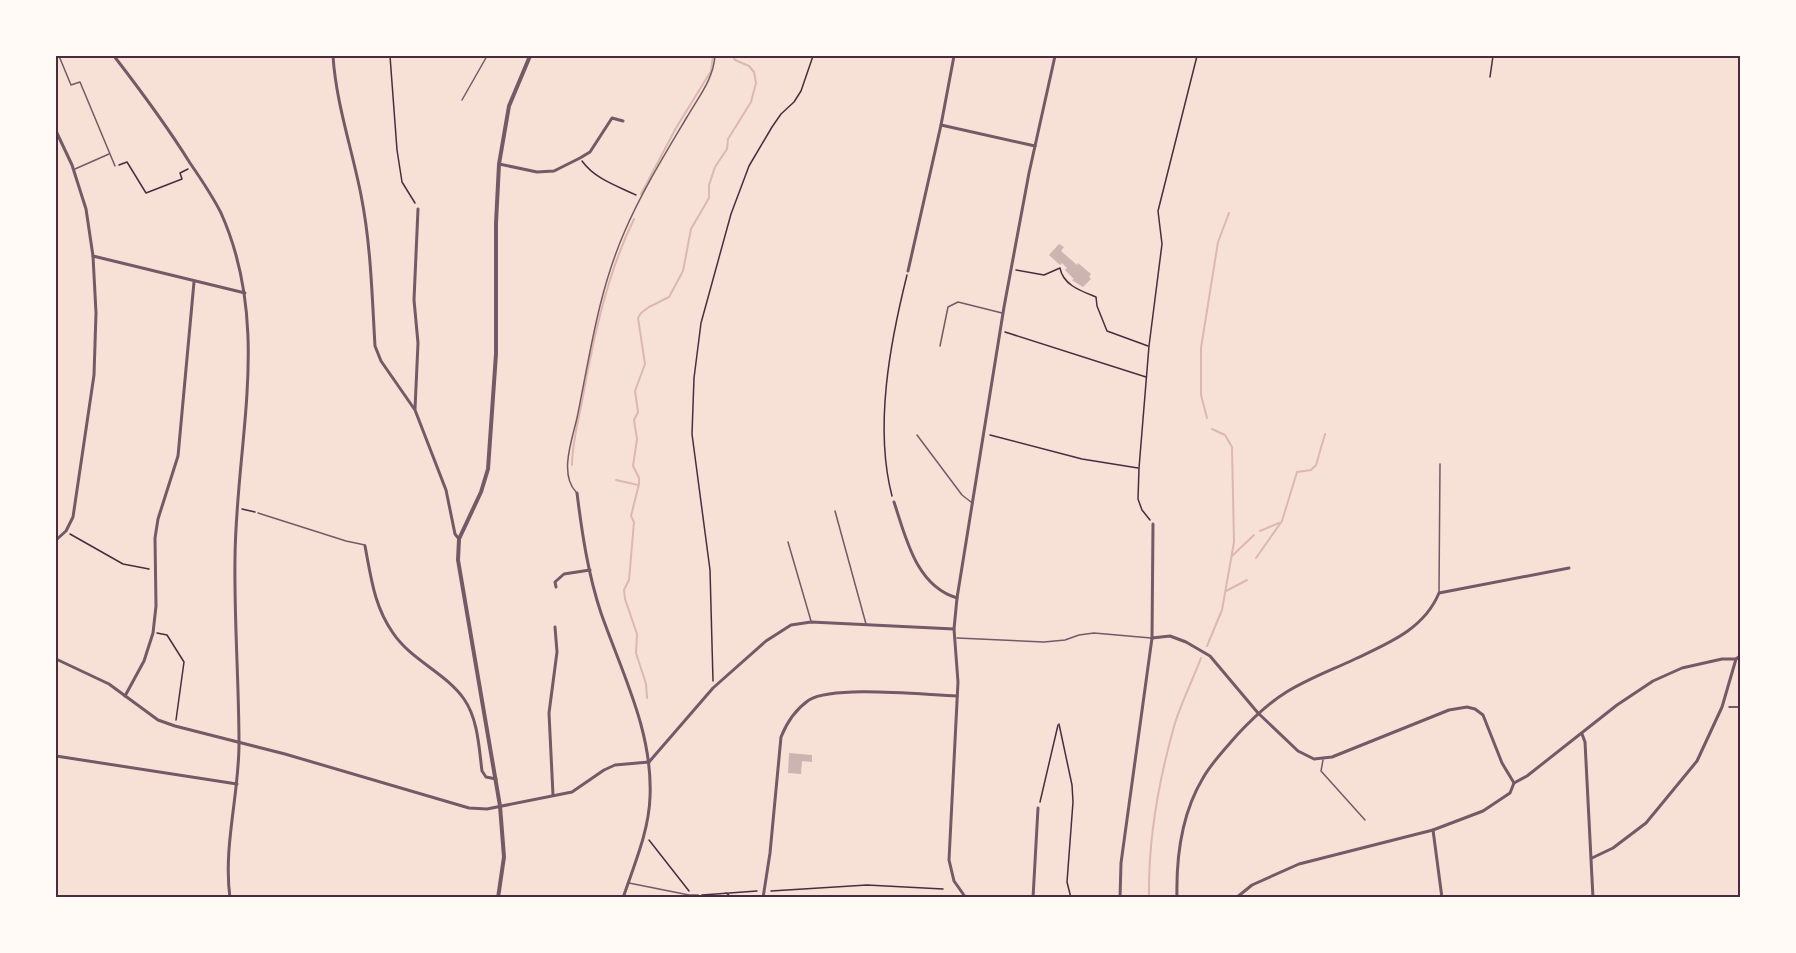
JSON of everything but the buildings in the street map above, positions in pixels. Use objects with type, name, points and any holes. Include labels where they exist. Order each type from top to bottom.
[{"type":"street","points":[[114,56],[162,119],[221,214],[233,248],[244,293],[250,348],[235,559],[239,742],[237,784],[228,863],[230,897]]},
{"type":"street","points":[[333,56],[336,89],[367,226],[375,346],[381,362],[415,410],[442,479],[455,534],[459,539]]},
{"type":"street","points":[[498,897],[504,857],[500,806],[458,560],[459,539],[481,492],[489,460],[496,354],[496,223],[499,164],[509,106],[530,56]]},
{"type":"street","points":[[908,271],[954,56]]},
{"type":"street","points":[[966,897],[954,881],[949,860],[958,696],[954,629],[957,598],[1003,313],[1055,56]]},
{"type":"street","points":[[499,164],[529,171],[554,171],[590,152],[612,118],[623,121]]},
{"type":"street","points":[[941,125],[1035,146]]},
{"type":"street","points":[[56,131],[74,170],[86,209],[93,256],[96,313],[94,375],[73,518],[66,531],[56,540]]},
{"type":"street","points":[[415,410],[418,343],[414,300],[418,209]]},
{"type":"street","points":[[93,256],[244,293]]},
{"type":"street","points":[[126,696],[144,660],[153,633],[155,538],[158,519],[178,456],[194,282]]},
{"type":"street","points":[[577,493],[583,541],[600,611],[640,717],[649,762],[650,795],[643,838],[623,897]]},
{"type":"street","points":[[894,502],[908,543],[923,576],[946,595],[957,598]]},
{"type":"street","points":[[1120,897],[1121,862],[1152,638],[1152,524]]},
{"type":"street","points":[[365,546],[373,592],[385,621],[401,645],[464,699],[473,720],[482,771],[486,777],[496,779]]},
{"type":"street","points":[[1177,897],[1178,855],[1191,804],[1202,779],[1215,760],[1258,713],[1286,693],[1405,633],[1423,619],[1432,608],[1439,593],[1569,568]]},
{"type":"street","points":[[556,587],[555,582],[564,574],[590,570]]},
{"type":"street","points":[[56,659],[110,684],[158,720],[175,726],[285,754],[469,808],[487,809],[572,792],[615,765],[649,762],[714,688],[766,641],[791,625],[811,622],[954,629]]},
{"type":"street","points":[[553,795],[549,713],[557,652],[555,627]]},
{"type":"street","points":[[1152,638],[1170,636],[1210,656],[1258,713],[1298,751],[1314,759],[1324,759],[1449,710],[1467,707],[1475,709],[1483,715],[1502,763],[1515,783]]},
{"type":"street","points":[[1592,858],[1613,848],[1646,823],[1698,761],[1722,706],[1736,659],[1740,656]]},
{"type":"street","points":[[1236,897],[1252,885],[1299,864],[1432,830],[1483,811],[1510,793],[1515,783],[1617,705],[1653,681],[1682,668],[1722,659],[1736,659]]},
{"type":"street","points":[[763,897],[781,737],[799,708],[810,700],[839,692],[958,696]]},
{"type":"street","points":[[1582,734],[1585,742],[1593,897]]},
{"type":"street","points":[[56,756],[237,784]]},
{"type":"street","points":[[1033,897],[1038,808]]},
{"type":"street","points":[[1432,830],[1442,897]]},
{"type":"lane","points":[[59,56],[71,85],[80,81],[115,166]]},
{"type":"lane","points":[[462,100],[488,56]]},
{"type":"lane","points":[[577,493],[569,485],[568,471],[572,439],[591,339],[615,256],[624,231],[710,80],[715,56]]},
{"type":"lane","points":[[74,170],[110,154]]},
{"type":"lane","points":[[940,346],[948,307],[958,302],[1003,313]]},
{"type":"lane","points":[[917,435],[962,495],[972,503]]},
{"type":"lane","points":[[1439,593],[1440,464]]},
{"type":"lane","points":[[835,511],[867,625]]},
{"type":"lane","points":[[258,513],[365,546]]},
{"type":"lane","points":[[788,542],[811,622]]},
{"type":"lane","points":[[956,638],[1044,642],[1094,633],[1152,638]]},
{"type":"lane","points":[[1324,759],[1321,771],[1365,820]]},
{"type":"lane","points":[[628,883],[699,896]]},
{"type":"path","points":[[390,56],[397,150],[402,182],[418,209]]},
{"type":"path","points":[[714,688],[710,570],[692,434],[694,378],[702,323],[730,214],[749,166],[772,127],[801,91],[813,56]]},
{"type":"path","points":[[1152,524],[1142,510],[1138,499],[1138,468],[1149,346],[1162,244],[1158,211],[1197,56]]},
{"type":"path","points":[[1490,77],[1493,56]]},
{"type":"path","points":[[580,158],[586,167],[605,181],[642,198]]},
{"type":"path","points":[[115,166],[128,162],[146,193],[182,179],[180,173],[193,167]]},
{"type":"path","points":[[1011,269],[1044,275],[1060,268],[1061,276],[1065,281],[1073,284],[1078,290],[1096,297],[1097,306],[1107,331],[1149,346]]},
{"type":"path","points":[[894,502],[886,473],[888,373],[908,271]]},
{"type":"path","points":[[1000,330],[1147,377]]},
{"type":"path","points":[[984,433],[1082,459],[1138,468]]},
{"type":"path","points":[[237,508],[258,513]]},
{"type":"path","points":[[66,531],[123,564],[156,571]]},
{"type":"path","points":[[153,633],[167,634],[184,662],[175,726]]},
{"type":"path","points":[[1722,706],[1740,707]]},
{"type":"path","points":[[1038,808],[1059,724],[1072,785],[1067,882],[1071,897]]},
{"type":"path","points":[[643,838],[649,840],[693,896]]},
{"type":"path","points":[[699,896],[867,885],[943,889]]},
{"type":"path","points":[[725,893],[733,897]]},
{"type":"waterway","points":[[641,194],[676,128],[711,71],[713,56]]},
{"type":"waterway","points":[[647,698],[646,684],[636,653],[637,634],[624,590],[629,580],[634,522],[631,516],[639,484],[639,478],[633,466],[637,439],[634,420],[638,412],[635,391],[645,364],[638,318],[649,307],[669,297],[683,271],[691,229],[709,198],[709,185],[715,167],[727,149],[728,139],[751,102],[756,83],[754,72],[749,66],[735,60],[733,56]]},
{"type":"waterway","points":[[1207,418],[1201,395],[1201,348],[1218,242],[1229,213]]},
{"type":"waterway","points":[[572,465],[576,430],[602,306],[616,261],[634,219]]},
{"type":"waterway","points":[[1207,646],[1222,610],[1234,542],[1232,447],[1225,435],[1212,429]]},
{"type":"waterway","points":[[1256,558],[1282,521],[1297,472],[1311,470],[1316,465],[1325,434]]},
{"type":"waterway","points":[[616,480],[638,485]]},
{"type":"waterway","points":[[1260,531],[1279,523]]},
{"type":"waterway","points":[[1232,556],[1254,535]]},
{"type":"waterway","points":[[1226,591],[1247,580]]},
{"type":"waterway","points":[[1149,898],[1150,854],[1164,766],[1178,715],[1201,658]]}]
